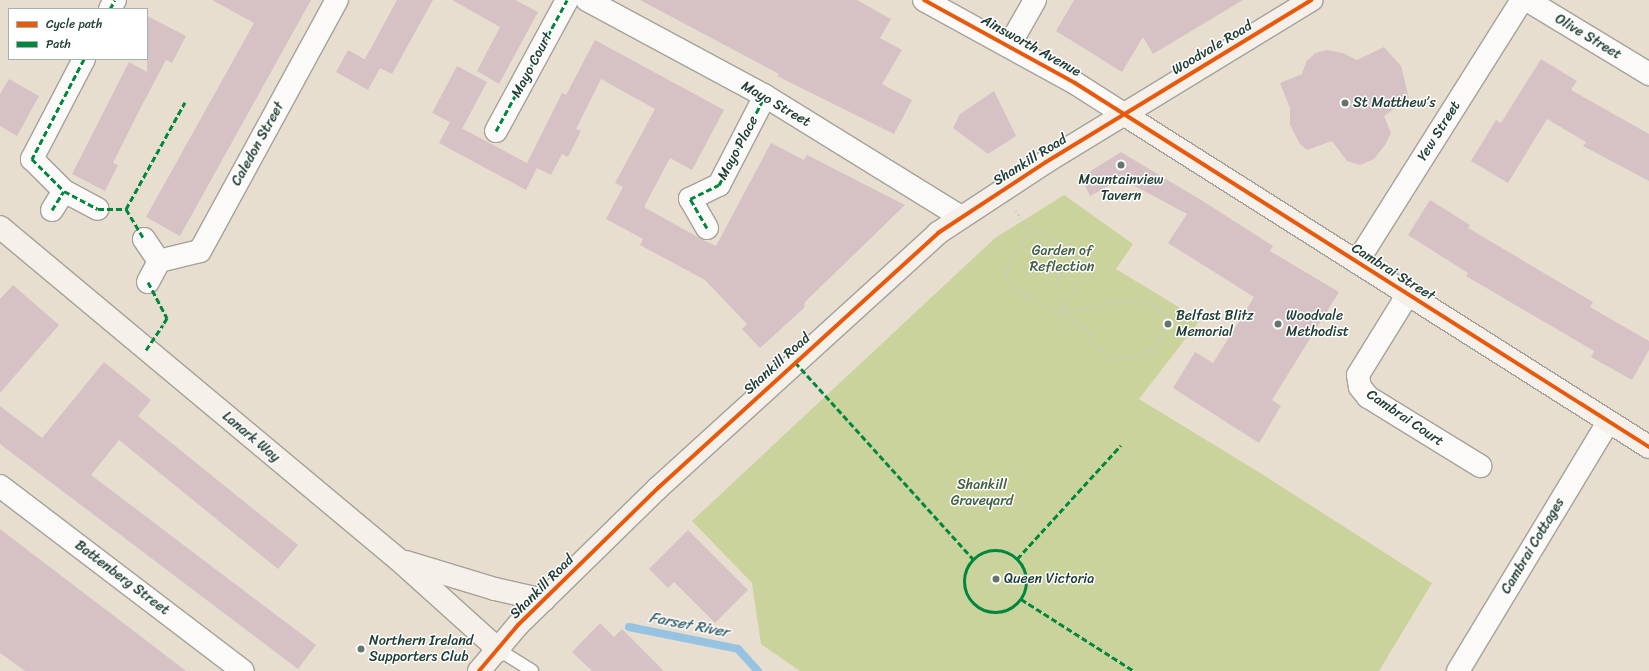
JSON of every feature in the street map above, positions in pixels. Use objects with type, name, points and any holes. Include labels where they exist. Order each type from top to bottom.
[{"type":"street","name":"Caledon Street","points":[[159,261],[200,251],[337,0]]},
{"type":"street","name":"Mayo Court","points":[[496,131],[567,0]]},
{"type":"street","name":"Mayo Street","points":[[587,0],[765,96],[961,217]]},
{"type":"street","name":"Ainsworth Avenue","points":[[924,0],[1009,46],[1125,115]]},
{"type":"street","points":[[1009,46],[1035,0]]},
{"type":"street","name":"Woodvale Road","points":[[1125,115],[1311,0]]},
{"type":"street","name":"Yew Street","points":[[1356,262],[1522,0]]},
{"type":"street","name":"Olive Street","points":[[1527,0],[1649,74]]},
{"type":"street","points":[[83,60],[32,159],[64,192],[98,210]]},
{"type":"street","name":"Mayo Place","points":[[707,228],[690,199],[719,185],[765,96]]},
{"type":"street","name":"Shankill Road","points":[[479,671],[499,650],[518,625],[658,488],[938,233],[1002,191],[1125,115]]},
{"type":"street","name":"Cambrai Street","points":[[1125,115],[1649,447]]},
{"type":"street","points":[[52,210],[64,192]]},
{"type":"street","name":"Lanark Way","points":[[0,227],[399,560],[499,650]]},
{"type":"street","points":[[144,238],[159,261],[148,282]]},
{"type":"street","name":"Cambrai Court","points":[[1408,294],[1358,375],[1360,387],[1368,397],[1480,466]]},
{"type":"street","name":"Cambrai Cottages","points":[[1458,671],[1608,422]]},
{"type":"street","name":"Battenberg Street","points":[[0,486],[243,671]]},
{"type":"street","points":[[399,560],[495,589],[544,600]]},
{"type":"lane","points":[[499,650],[532,671]]},
{"type":"path","points":[[1002,191],[1023,221],[1090,262],[1061,314]]},
{"type":"path","points":[[1026,235],[1054,252],[1064,309],[1069,311],[1123,300],[1142,301],[1160,308],[1168,317],[1168,324],[1163,339],[1146,353],[1128,358],[1106,358],[1084,328],[1013,288],[1007,278],[1008,264],[1026,235]]},
{"type":"green space","name":"Shankill Graveyard","points":[[1064,195],[1133,244],[1116,269],[1200,320],[1139,399],[1257,471],[1432,583],[1379,671],[800,671],[761,644],[752,583],[692,521],[995,238]]},
{"type":"building","points":[[212,0],[311,0],[180,236],[146,217],[254,23]]},
{"type":"building","points":[[397,0],[433,0],[392,74],[380,68],[368,90],[336,72],[348,50],[375,65],[365,59]]},
{"type":"building","points":[[452,0],[515,0],[538,12],[499,84],[477,71],[500,27]]},
{"type":"building","points":[[640,0],[857,0],[891,19],[880,38],[902,50],[882,84],[912,100],[894,134],[777,76],[779,74]]},
{"type":"building","points":[[1074,0],[1243,0],[1153,54],[1143,37],[1122,72],[1056,31]]},
{"type":"building","points":[[148,17],[186,36],[172,63],[166,60],[139,111],[113,163],[118,165],[105,191],[72,174],[129,62],[147,72]]},
{"type":"building","points":[[595,40],[724,110],[692,170],[670,158],[644,207],[701,239],[716,246],[771,143],[804,160],[807,155],[905,205],[805,302],[804,308],[760,348],[742,329],[747,324],[705,280],[640,245],[643,239],[606,219],[623,187],[615,183],[655,109],[601,79],[576,129],[581,131],[568,157],[562,154],[551,175],[537,168],[526,190],[439,143],[450,122],[527,163],[562,93],[566,95]]},
{"type":"building","name":"St Matthew’s","points":[[1384,47],[1401,66],[1409,98],[1384,116],[1391,133],[1385,145],[1374,159],[1360,165],[1347,161],[1332,141],[1307,150],[1300,144],[1290,125],[1290,108],[1280,83],[1302,74],[1306,62],[1315,53],[1327,50],[1343,53],[1357,60]]},
{"type":"building","points":[[1541,59],[1577,81],[1571,90],[1649,134],[1649,181],[1583,146],[1586,142],[1547,119],[1508,183],[1471,161],[1496,120],[1501,123]]},
{"type":"building","points":[[457,66],[487,82],[462,129],[432,113]]},
{"type":"building","points":[[9,79],[39,96],[17,136],[0,126],[0,94]]},
{"type":"building","points":[[994,91],[1016,136],[988,154],[953,128],[960,114]]},
{"type":"building","points":[[1121,152],[1201,200],[1273,246],[1270,251],[1339,292],[1272,400],[1281,406],[1259,443],[1173,388],[1195,352],[1213,363],[1254,297],[1168,243],[1187,214],[1122,179],[1090,196],[1081,177]]},
{"type":"building","points":[[1430,200],[1470,225],[1468,228],[1593,302],[1590,307],[1649,341],[1649,350],[1632,380],[1591,357],[1594,351],[1466,276],[1468,273],[1408,235]]},
{"type":"building","points":[[13,285],[59,325],[0,393],[0,299]]},
{"type":"building","points":[[104,362],[151,400],[138,416],[298,545],[278,569],[119,440],[91,475],[316,645],[298,669],[0,444],[0,406],[42,438]]},
{"type":"building","points":[[0,529],[186,671],[25,671],[0,653]]},
{"type":"building","points":[[688,530],[748,590],[715,623],[674,582],[668,588],[649,569]]},
{"type":"building","points":[[600,623],[614,637],[622,629],[664,671],[592,671],[572,652]]},
{"type":"waterway","name":"Farset River","points":[[629,627],[738,649],[758,671]]},
{"type":"marked path","points":[[111,8],[115,0]]},
{"type":"marked path","points":[[496,131],[567,0]]},
{"type":"marked path","points":[[83,60],[32,159],[64,191],[98,209],[126,209],[144,239]]},
{"type":"marked path","points":[[707,228],[690,199],[719,185],[765,96]]},
{"type":"marked path","points":[[126,209],[185,102]]},
{"type":"marked path","points":[[52,210],[64,191]]},
{"type":"marked path","points":[[148,282],[167,318],[164,323]]},
{"type":"marked path","points":[[146,350],[163,325]]},
{"type":"marked path","points":[[795,362],[973,559]]},
{"type":"marked path","points":[[1017,559],[1121,445]]},
{"type":"marked path","points":[[989,550],[1001,550],[1017,559],[1024,569],[1026,581],[1024,593],[1017,603],[1001,612],[989,612],[978,607],[969,598],[964,587],[964,575],[969,564],[978,555],[989,550]]},
{"type":"marked path","points":[[1021,599],[1134,671]]},
{"type":"cycle path","points":[[924,0],[1075,83],[1649,447]]},
{"type":"cycle path","points":[[479,671],[518,625],[658,488],[938,233],[1046,162],[1311,0]]},
{"type":"place","name":"St Matthew’s","points":[[1345,103]]},
{"type":"place","name":"Mountainview Tavern","points":[[1121,165]]},
{"type":"place","name":"Belfast Blitz Memorial","points":[[1168,324]]},
{"type":"place","name":"Woodvale Methodist","points":[[1278,324]]},
{"type":"place","name":"Queen Victoria","points":[[996,579]]},
{"type":"place","name":"Northern Ireland Supporters Club","points":[[361,649]]},
{"type":"park label","name":"Garden of Reflection","points":[[1062,260]]}]
